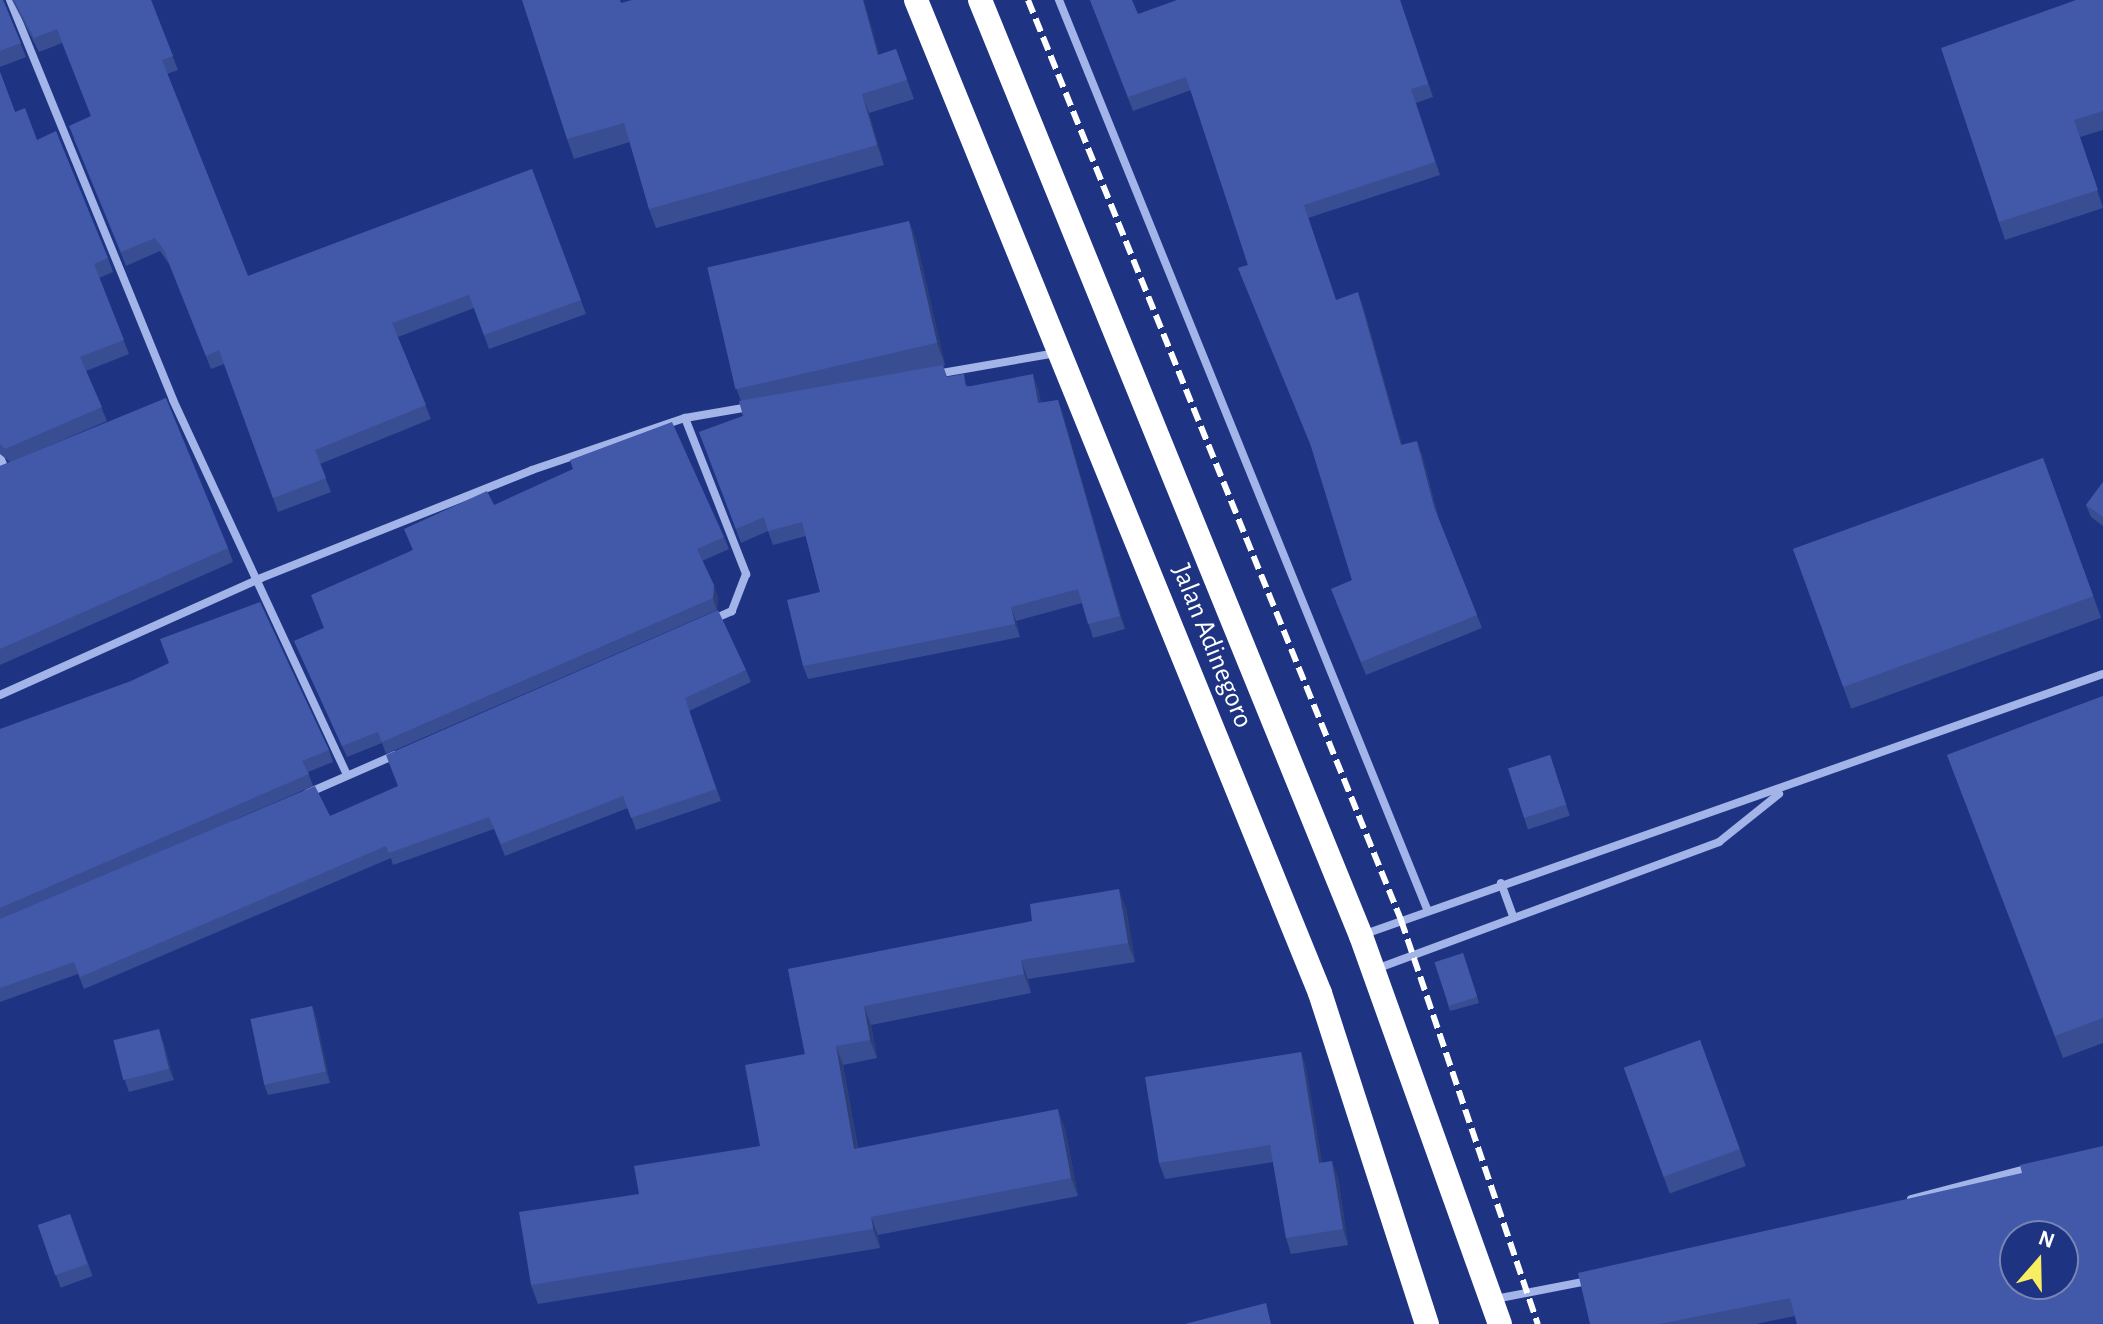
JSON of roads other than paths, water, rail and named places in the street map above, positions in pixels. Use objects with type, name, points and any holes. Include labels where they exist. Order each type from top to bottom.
[{"type":"highway","name":"Jalan Adinegoro","points":[[916,0],[1320,993],[1427,1324]]},
{"type":"highway","points":[[980,0],[1361,936],[1500,1324]]},
{"type":"street","points":[[10,0],[173,400],[261,578],[347,775]]},
{"type":"street","points":[[1059,0],[1427,909]]},
{"type":"street","points":[[920,377],[1061,352]]},
{"type":"street","points":[[162,405],[173,400]]},
{"type":"street","points":[[0,695],[261,578],[685,418],[763,405]]},
{"type":"street","points":[[685,418],[746,574],[732,611],[704,624]]},
{"type":"street","points":[[0,457],[3,472],[20,466]]},
{"type":"street","points":[[1361,936],[1427,909],[1782,791],[2103,674]]},
{"type":"street","points":[[289,801],[405,751]]},
{"type":"street","points":[[1373,971],[1719,842],[1782,791]]},
{"type":"street","points":[[1501,883],[1514,918]]},
{"type":"street","points":[[1892,1204],[2043,1165]]},
{"type":"street","points":[[1490,1299],[1605,1277]]},
{"type":"railway","points":[[1028,0],[1401,920],[1538,1324]]}]
